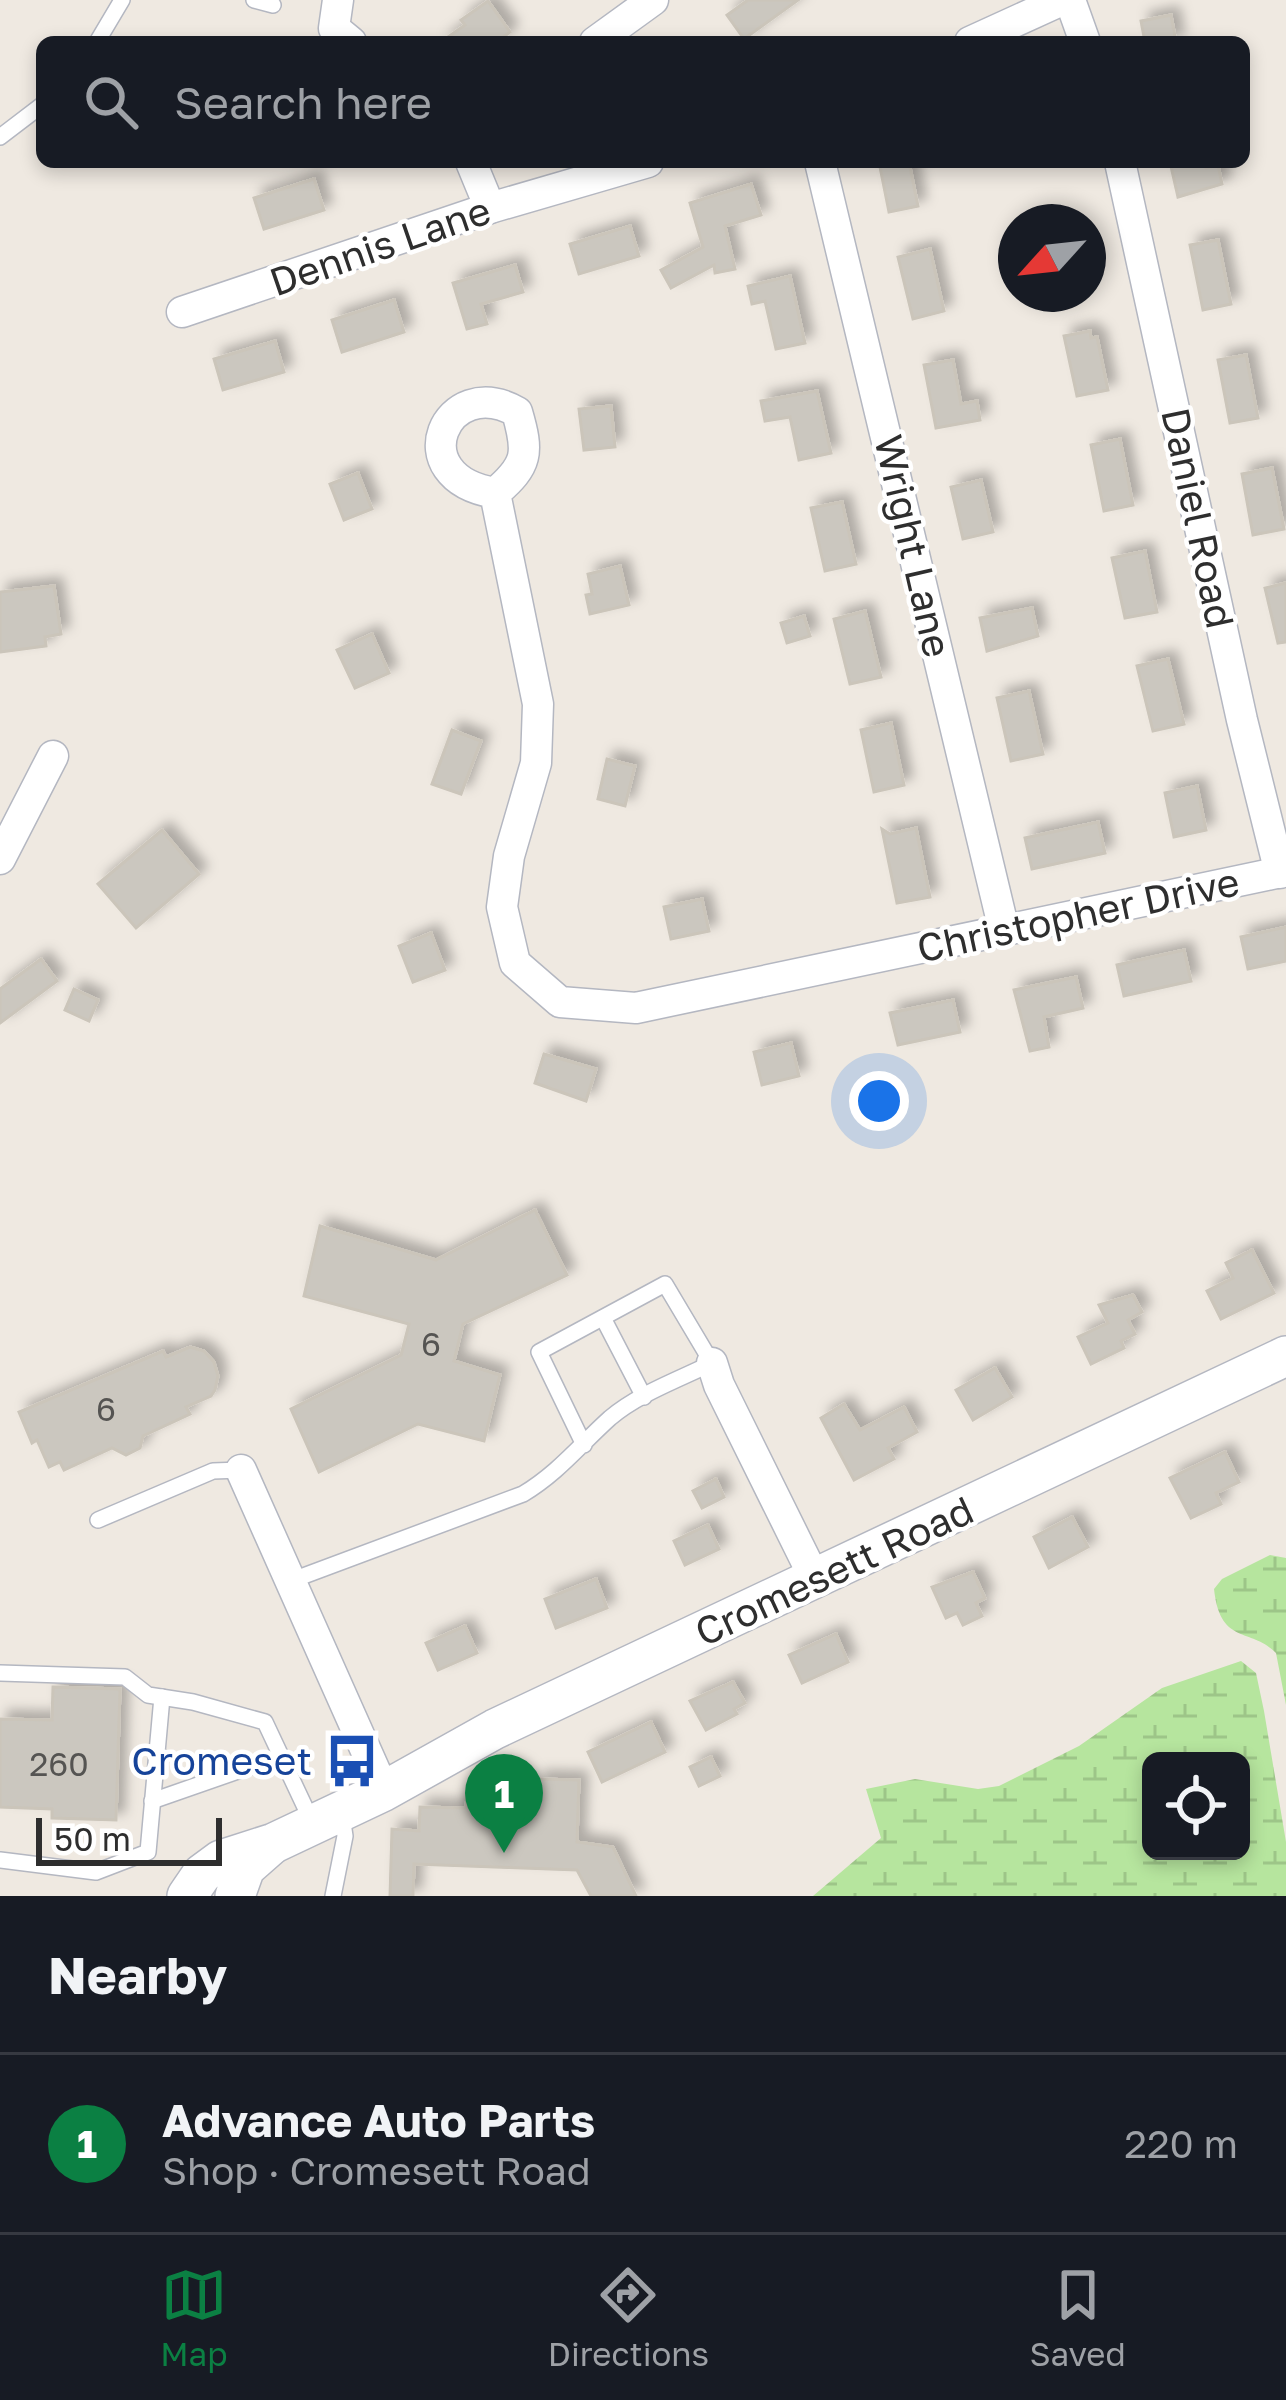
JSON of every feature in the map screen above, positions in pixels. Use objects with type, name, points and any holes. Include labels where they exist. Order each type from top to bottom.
[{"type":"street","points":[[604,36],[653,0]]},
{"type":"street","points":[[984,36],[1066,0],[1082,36]]},
{"type":"street","points":[[473,168],[490,208]]},
{"type":"street","name":"Dennis Lane","points":[[182,312],[490,208],[627,168]]},
{"type":"street","name":"Wright Lane","points":[[821,168],[1004,930]]},
{"type":"street","name":"Daniel Road","points":[[1121,168],[1243,720],[1283,872]]},
{"type":"street","name":"Christopher Drive","points":[[495,493],[538,704],[536,763],[509,856],[502,908],[515,963],[560,1002],[636,1008],[1283,872]]},
{"type":"street","points":[[0,859],[53,756]]},
{"type":"street","name":"Cromesett Road","points":[[188,1896],[202,1874],[221,1860],[328,1818],[495,1730],[1286,1356]]},
{"type":"street","points":[[712,1363],[815,1581]]},
{"type":"street","points":[[241,1470],[384,1791]]},
{"type":"street","points":[[235,1896],[245,1868],[274,1843]]},
{"type":"lane","points":[[101,36],[122,0]]},
{"type":"lane","points":[[254,0],[273,5]]},
{"type":"lane","points":[[0,137],[36,110]]},
{"type":"lane","points":[[290,1581],[523,1493],[552,1477],[584,1445],[611,1417],[712,1363],[665,1284],[539,1352],[584,1445]]},
{"type":"lane","points":[[603,1318],[644,1397]]},
{"type":"lane","points":[[98,1520],[213,1471],[241,1470]]},
{"type":"lane","points":[[0,1673],[125,1677],[148,1695],[265,1722],[281,1756],[345,1836],[333,1896]]},
{"type":"lane","points":[[0,1860],[96,1872],[148,1852],[162,1697]]},
{"type":"lane","points":[[152,1801],[281,1756]]},
{"type":"green space","points":[[1270,1555],[1286,1558],[1286,1705],[1276,1653],[1230,1627],[1217,1607],[1214,1589],[1222,1579]]},
{"type":"green space","points":[[1241,1661],[1256,1673],[1264,1711],[1286,1842],[1286,1896],[813,1896],[881,1838],[866,1789],[915,1779],[978,1789],[999,1786],[1079,1746],[1162,1688]]},
{"type":"building","points":[[748,0],[798,0],[748,36],[742,36],[727,15]]},
{"type":"building","points":[[488,1],[510,32],[505,36],[449,36],[465,25],[461,20]]},
{"type":"building","points":[[1171,15],[1175,36],[1144,36],[1141,21]]},
{"type":"building","points":[[880,168],[910,168],[918,206],[889,212]]},
{"type":"building","points":[[1171,168],[1219,168],[1222,184],[1178,197]]},
{"type":"building","points":[[314,179],[324,210],[264,229],[254,198]]},
{"type":"building","points":[[751,184],[761,215],[725,226],[735,269],[715,273],[714,265],[671,288],[661,270],[703,247],[690,203]]},
{"type":"building","points":[[630,226],[639,256],[579,274],[570,244]]},
{"type":"building","points":[[1218,240],[1231,304],[1203,310],[1190,245]]},
{"type":"building","points":[[930,249],[944,311],[913,319],[898,257]]},
{"type":"building","points":[[515,265],[523,292],[481,304],[487,324],[467,329],[453,283]]},
{"type":"building","points":[[790,276],[805,343],[776,349],[765,301],[752,304],[748,286]]},
{"type":"building","points":[[394,300],[404,332],[342,352],[332,320]]},
{"type":"building","points":[[1090,331],[1091,338],[1097,337],[1108,390],[1077,396],[1064,336]]},
{"type":"building","points":[[275,341],[284,372],[223,390],[214,359]]},
{"type":"building","points":[[1246,355],[1258,418],[1230,423],[1218,360]]},
{"type":"building","points":[[953,360],[961,404],[977,401],[980,420],[936,428],[924,365]]},
{"type":"building","points":[[817,391],[831,453],[799,460],[790,417],[765,421],[761,401]]},
{"type":"building","points":[[611,406],[615,447],[584,450],[579,409]]},
{"type":"building","points":[[1120,439],[1133,505],[1104,511],[1091,445]]},
{"type":"building","points":[[1272,468],[1284,529],[1253,535],[1242,474]]},
{"type":"building","points":[[358,473],[372,509],[344,520],[330,484]]},
{"type":"building","points":[[981,480],[993,532],[963,539],[951,487]]},
{"type":"building","points":[[842,502],[856,564],[825,571],[811,508]]},
{"type":"building","points":[[1145,551],[1157,612],[1125,618],[1112,558]]},
{"type":"building","points":[[620,566],[629,605],[590,614],[588,574]]},
{"type":"building","points":[[1286,583],[1286,642],[1278,643],[1265,588]]},
{"type":"building","points":[[54,586],[61,634],[45,637],[46,646],[0,652],[0,592]]},
{"type":"building","points":[[1032,608],[1038,636],[987,651],[980,618]]},
{"type":"building","points":[[865,611],[881,677],[850,684],[834,619]]},
{"type":"building","points":[[804,616],[810,636],[787,643],[781,623]]},
{"type":"building","points":[[372,634],[389,673],[355,688],[337,650]]},
{"type":"building","points":[[1168,659],[1184,724],[1153,731],[1137,666]]},
{"type":"building","points":[[1029,691],[1043,754],[1011,761],[997,698]]},
{"type":"building","points":[[891,723],[904,785],[874,792],[861,730]]},
{"type":"building","points":[[452,730],[481,741],[461,794],[432,784]]},
{"type":"building","points":[[607,759],[635,766],[625,806],[598,799]]},
{"type":"building","points":[[1197,786],[1206,830],[1174,837],[1165,793]]},
{"type":"building","points":[[1098,822],[1105,853],[1032,869],[1025,838]]},
{"type":"building","points":[[916,828],[930,897],[897,903],[882,829],[890,834]]},
{"type":"building","points":[[162,830],[199,874],[136,928],[98,884]]},
{"type":"building","points":[[702,899],[709,931],[671,939],[664,907]]},
{"type":"building","points":[[1286,927],[1286,961],[1248,969],[1241,937]]},
{"type":"building","points":[[431,933],[445,970],[413,982],[399,946]]},
{"type":"building","points":[[1184,950],[1191,981],[1124,996],[1117,965]]},
{"type":"building","points":[[41,959],[57,981],[0,1023],[0,989]]},
{"type":"building","points":[[1076,977],[1083,1008],[1044,1017],[1049,1047],[1030,1051],[1014,990]]},
{"type":"building","points":[[74,989],[98,1000],[89,1021],[65,1010]]},
{"type":"building","points":[[953,1000],[960,1032],[898,1045],[890,1013]]},
{"type":"building","points":[[791,1043],[799,1076],[762,1085],[754,1052]]},
{"type":"building","points":[[544,1054],[596,1069],[586,1101],[535,1083]]},
{"type":"building","points":[[535,1210],[567,1275],[463,1324],[454,1361],[500,1375],[484,1441],[418,1424],[319,1472],[291,1409],[401,1355],[409,1324],[304,1296],[320,1226],[436,1260]]},
{"type":"building","points":[[1252,1250],[1274,1293],[1221,1319],[1207,1291],[1233,1278],[1226,1263]]},
{"type":"building","points":[[1133,1295],[1142,1312],[1128,1320],[1135,1334],[1121,1341],[1124,1348],[1091,1364],[1078,1337],[1108,1323],[1099,1305]]},
{"type":"building","points":[[190,1347],[204,1351],[218,1376],[211,1396],[186,1407],[190,1414],[143,1436],[140,1448],[126,1455],[112,1448],[64,1470],[60,1462],[49,1467],[19,1412],[163,1351],[166,1357]]},
{"type":"building","points":[[995,1368],[1012,1397],[973,1420],[956,1390]]},
{"type":"building","points":[[844,1404],[860,1430],[904,1407],[917,1432],[888,1448],[894,1459],[854,1480],[821,1418]]},
{"type":"building","points":[[1225,1452],[1239,1482],[1216,1493],[1221,1504],[1191,1518],[1170,1478]]},
{"type":"building","points":[[716,1479],[724,1497],[702,1508],[693,1491]]},
{"type":"building","points":[[1072,1517],[1088,1547],[1049,1568],[1034,1537]]},
{"type":"building","points":[[708,1525],[719,1549],[685,1565],[674,1541]]},
{"type":"building","points":[[973,1572],[985,1598],[976,1603],[982,1616],[963,1625],[957,1613],[946,1618],[932,1587]]},
{"type":"building","points":[[596,1579],[607,1608],[556,1628],[545,1599]]},
{"type":"building","points":[[465,1626],[477,1653],[438,1670],[426,1643]]},
{"type":"building","points":[[836,1634],[848,1662],[802,1683],[789,1655]]},
{"type":"building","points":[[733,1682],[745,1703],[734,1709],[737,1714],[706,1730],[690,1701]]},
{"type":"building","points":[[53,1687],[120,1689],[116,1820],[52,1818],[52,1809],[0,1807],[0,1719],[52,1720]]},
{"type":"building","points":[[651,1722],[665,1752],[602,1782],[588,1752]]},
{"type":"building","points":[[711,1757],[720,1776],[699,1786],[690,1767]]},
{"type":"building","points":[[537,1779],[579,1780],[577,1842],[613,1847],[636,1896],[591,1896],[577,1870],[414,1864],[413,1896],[390,1896],[392,1829],[419,1831],[420,1807],[466,1808],[467,1794],[536,1796]]},
{"type":"place","name":"Cromeset","points":[[352,1761]]},
{"type":"place","name":"Advance Auto Parts","points":[[504,1853]]}]
